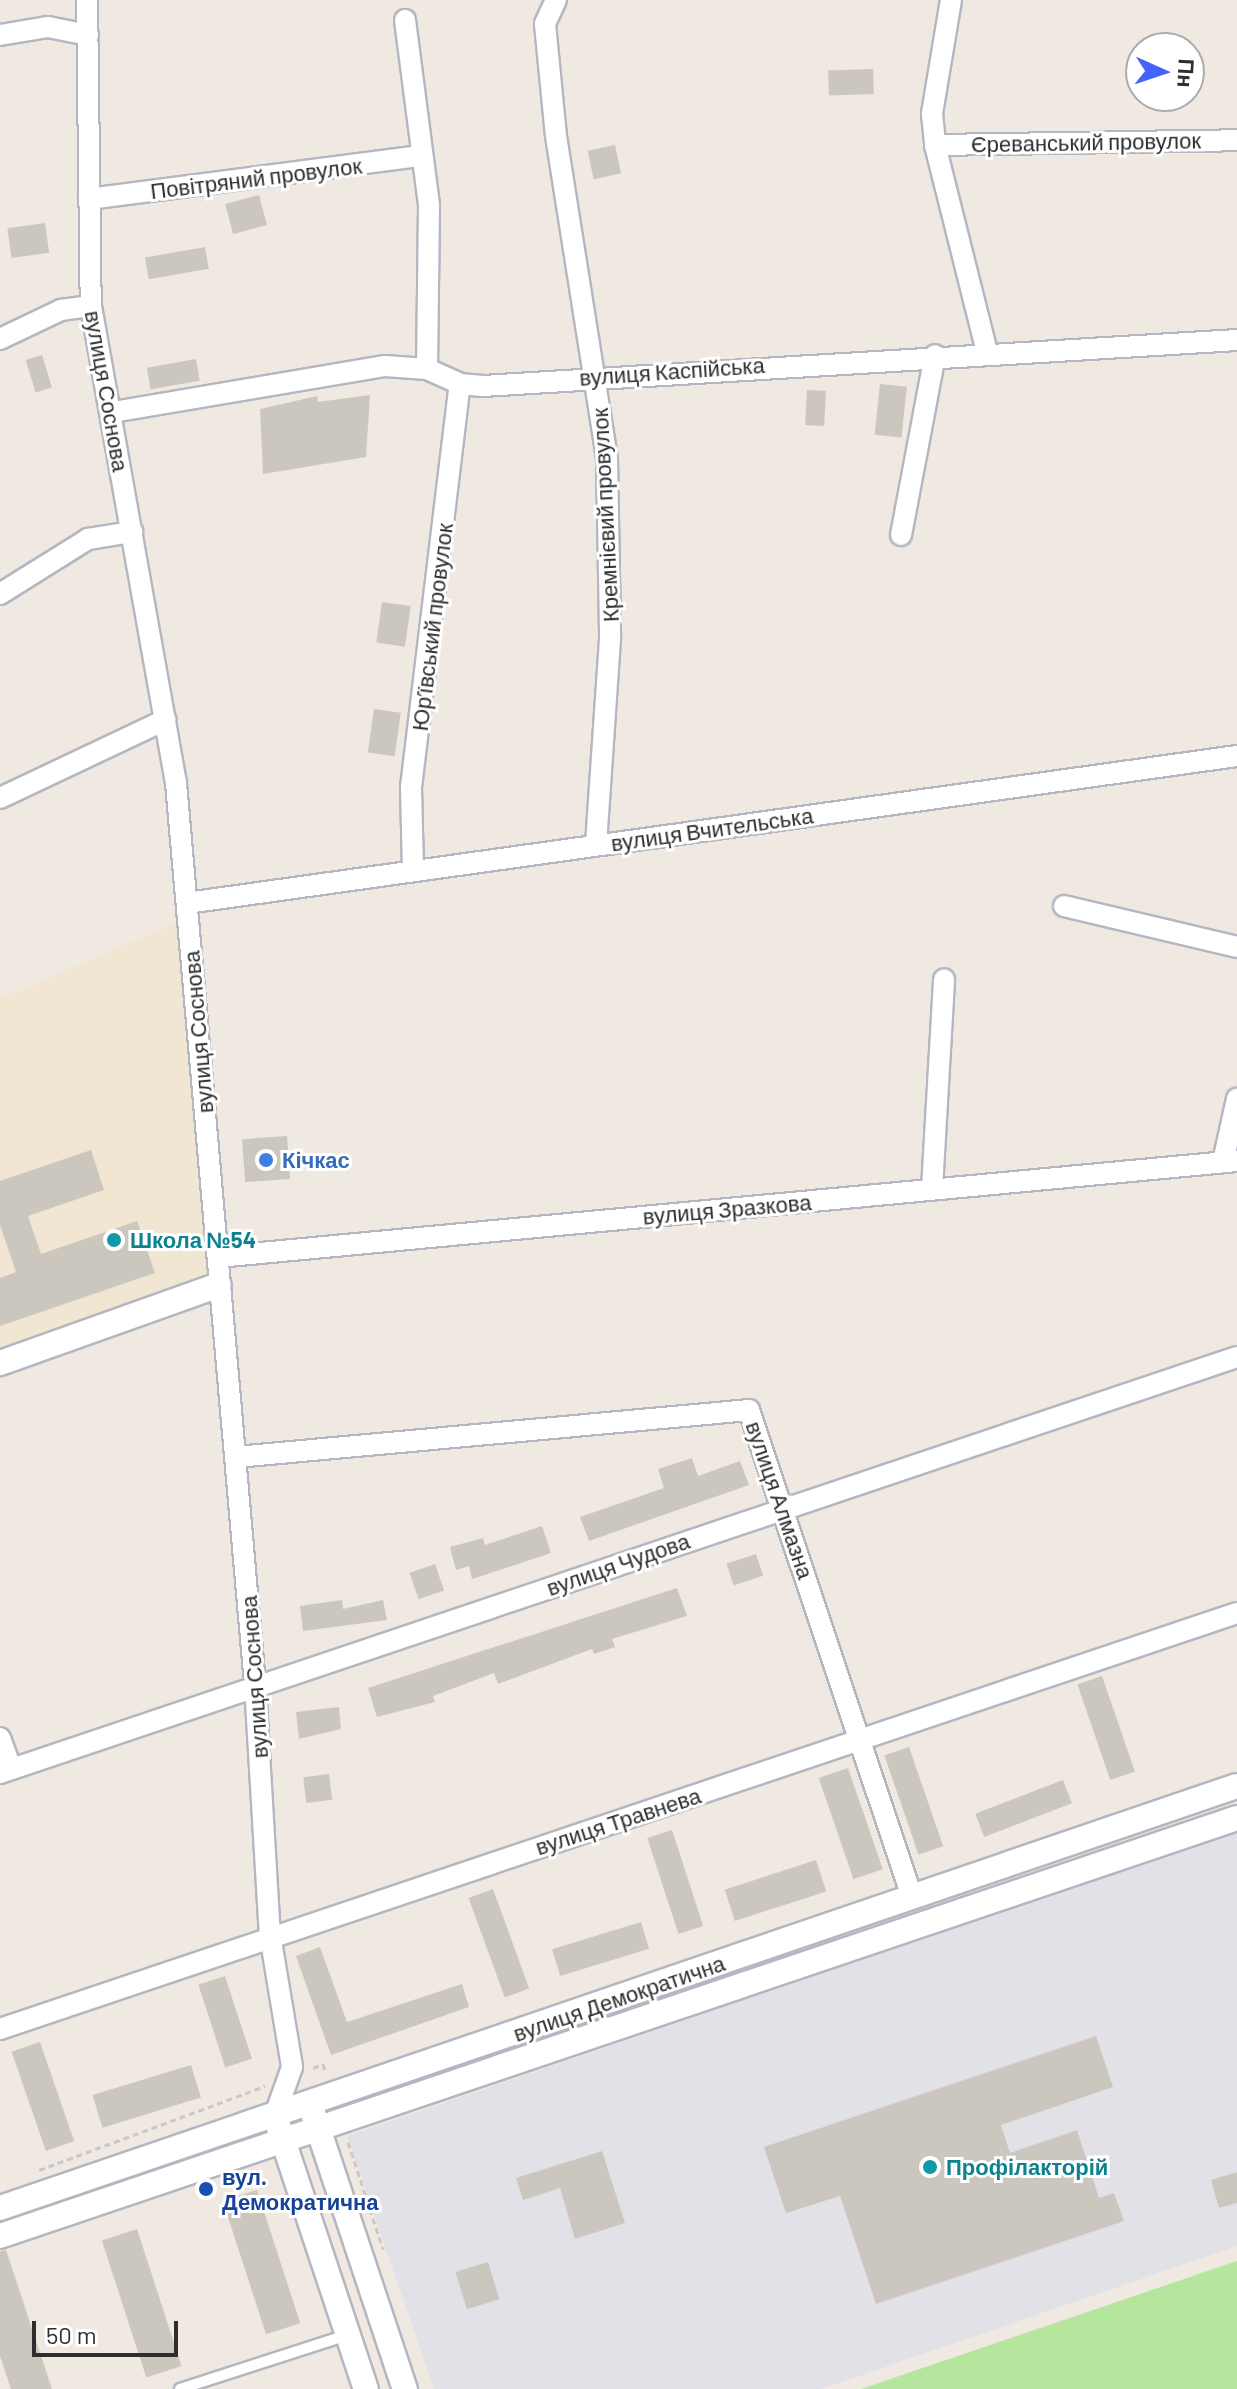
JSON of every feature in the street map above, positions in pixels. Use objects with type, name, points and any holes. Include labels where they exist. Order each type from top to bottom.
[{"type":"street","name":"вулиця Соснова","points":[[87,0],[91,306],[113,412],[165,720],[187,903],[255,1685],[270,1935],[293,2073]]},
{"type":"street","name":"Кремнієвий провулок","points":[[556,0],[545,24],[556,136],[597,375],[607,459],[611,601],[596,846]]},
{"type":"street","points":[[951,0],[932,114],[935,145],[987,352]]},
{"type":"street","points":[[405,20],[431,246],[427,369]]},
{"type":"street","points":[[0,35],[48,27],[88,35]]},
{"type":"street","name":"Єреванський провулок","points":[[935,145],[1237,140]]},
{"type":"street","name":"Повітряний провулок","points":[[89,199],[422,156]]},
{"type":"street","points":[[0,339],[61,310],[91,306]]},
{"type":"street","name":"вулиця Каспійська","points":[[113,412],[385,366],[427,369],[460,384],[1237,340]]},
{"type":"street","points":[[901,535],[935,355]]},
{"type":"street","name":"Юр’ївський провулок","points":[[413,870],[411,787],[460,384]]},
{"type":"street","points":[[0,594],[88,539],[132,532]]},
{"type":"street","points":[[0,798],[165,720]]},
{"type":"street","name":"вулиця Вчительська","points":[[187,903],[1237,756]]},
{"type":"street","points":[[1064,906],[1237,947]]},
{"type":"street","points":[[932,1189],[944,979]]},
{"type":"street","points":[[1230,1161],[1237,1099]]},
{"type":"street","name":"вулиця Зразкова","points":[[218,1257],[1230,1161]]},
{"type":"street","points":[[0,1363],[219,1285]]},
{"type":"street","name":"вулиця Чудова","points":[[5,1771],[1237,1357]]},
{"type":"street","name":"вулиця Алмазна","points":[[236,1457],[739,1408],[751,1413],[785,1507],[912,1897]]},
{"type":"street","name":"вулиця Травнева","points":[[0,2029],[270,1935],[861,1741],[1237,1613]]},
{"type":"street","points":[[0,1738],[5,1771]]},
{"type":"street","name":"вулиця Демократична","points":[[0,2208],[1237,1786]]},
{"type":"street","name":"вулиця Демократична","points":[[0,2236],[1237,1818]]},
{"type":"street","points":[[366,2389],[275,2115],[293,2073],[322,2099],[405,2389]]},
{"type":"lane","points":[[180,2389],[348,2334]]},
{"type":"path","points":[[29,2173],[323,2064],[322,2099]]},
{"type":"path","points":[[330,2124],[386,2258]]},
{"type":"shaded area","points":[[178,922],[210,1279],[0,1354],[0,999]]},
{"type":"shaded area","points":[[1237,1831],[1237,2246],[821,2389],[434,2389],[347,2136]]},
{"type":"green space","points":[[1237,2261],[1237,2389],[861,2389]]},
{"type":"building","points":[[873,69],[874,94],[829,96],[828,71]]},
{"type":"building","points":[[615,145],[621,173],[594,179],[588,151]]},
{"type":"building","points":[[259,195],[267,225],[233,234],[225,204]]},
{"type":"building","points":[[45,223],[49,253],[12,258],[7,228]]},
{"type":"building","points":[[205,247],[209,269],[149,279],[145,258]]},
{"type":"building","points":[[42,355],[52,388],[36,392],[26,360]]},
{"type":"building","points":[[196,359],[200,381],[151,389],[147,368]]},
{"type":"building","points":[[880,384],[907,387],[902,438],[875,435]]},
{"type":"building","points":[[807,390],[826,391],[824,426],[805,425]]},
{"type":"building","points":[[370,395],[366,457],[263,474],[260,409],[317,396],[318,402]]},
{"type":"building","points":[[382,602],[411,606],[405,647],[376,643]]},
{"type":"building","points":[[374,709],[401,713],[395,756],[368,753]]},
{"type":"building","name":"Кічкас","points":[[287,1136],[290,1179],[245,1182],[242,1139]]},
{"type":"building","name":"Школа №54","points":[[91,1150],[104,1190],[28,1216],[41,1254],[137,1221],[155,1273],[0,1326],[0,1278],[16,1272],[0,1225],[0,1181]]},
{"type":"building","points":[[692,1458],[698,1476],[740,1461],[749,1485],[589,1541],[580,1517],[664,1488],[658,1469]]},
{"type":"building","points":[[542,1526],[551,1553],[472,1579],[469,1566],[456,1570],[450,1547],[483,1538],[485,1545]]},
{"type":"building","points":[[756,1554],[763,1576],[734,1585],[727,1564]]},
{"type":"building","points":[[435,1564],[444,1590],[419,1599],[409,1573]]},
{"type":"building","points":[[677,1588],[687,1616],[612,1639],[615,1647],[594,1654],[592,1649],[498,1684],[494,1673],[433,1696],[435,1702],[377,1717],[368,1688]]},
{"type":"building","points":[[342,1600],[343,1609],[383,1600],[387,1620],[303,1631],[300,1606]]},
{"type":"building","points":[[1102,1676],[1135,1771],[1110,1780],[1077,1684]]},
{"type":"building","points":[[339,1707],[341,1729],[299,1739],[296,1712]]},
{"type":"building","points":[[909,1747],[943,1846],[919,1855],[884,1755]]},
{"type":"building","points":[[848,1768],[883,1869],[854,1879],[819,1778]]},
{"type":"building","points":[[329,1774],[332,1800],[306,1803],[303,1777]]},
{"type":"building","points":[[1063,1780],[1072,1803],[984,1837],[975,1814]]},
{"type":"building","points":[[672,1830],[703,1926],[678,1934],[647,1838]]},
{"type":"building","points":[[816,1860],[826,1891],[735,1921],[725,1890]]},
{"type":"building","points":[[493,1889],[529,1989],[505,1997],[469,1898]]},
{"type":"building","points":[[641,1922],[649,1949],[560,1976],[552,1949]]},
{"type":"building","points":[[320,1947],[347,2022],[462,1984],[469,2007],[331,2055],[296,1956]]},
{"type":"building","points":[[225,1976],[252,2059],[225,2067],[198,1985]]},
{"type":"building","name":"Профілакторій","points":[[1096,2036],[1113,2087],[1001,2125],[1010,2153],[1077,2130],[1099,2198],[1114,2193],[1124,2221],[876,2304],[840,2196],[786,2213],[764,2147]]},
{"type":"building","points":[[40,2042],[74,2141],[46,2151],[12,2052]]},
{"type":"building","points":[[191,2065],[201,2098],[102,2128],[93,2095]]},
{"type":"building","points":[[602,2151],[625,2223],[575,2239],[560,2188],[523,2200],[516,2178]]},
{"type":"building","points":[[1237,2172],[1237,2203],[1219,2208],[1211,2180]]},
{"type":"building","points":[[257,2190],[300,2323],[266,2334],[223,2201]]},
{"type":"building","points":[[137,2229],[181,2366],[146,2377],[102,2240]]},
{"type":"building","points":[[6,2250],[52,2389],[11,2389],[0,2356],[0,2251]]},
{"type":"building","points":[[488,2262],[499,2299],[467,2309],[455,2272]]},
{"type":"place","name":"Кічкас","points":[[266,1160]]},
{"type":"place","name":"Школа №54","points":[[114,1240]]},
{"type":"place","name":"Профілакторій","points":[[930,2167]]},
{"type":"place","name":"вул. Демократична","points":[[206,2189]]}]
